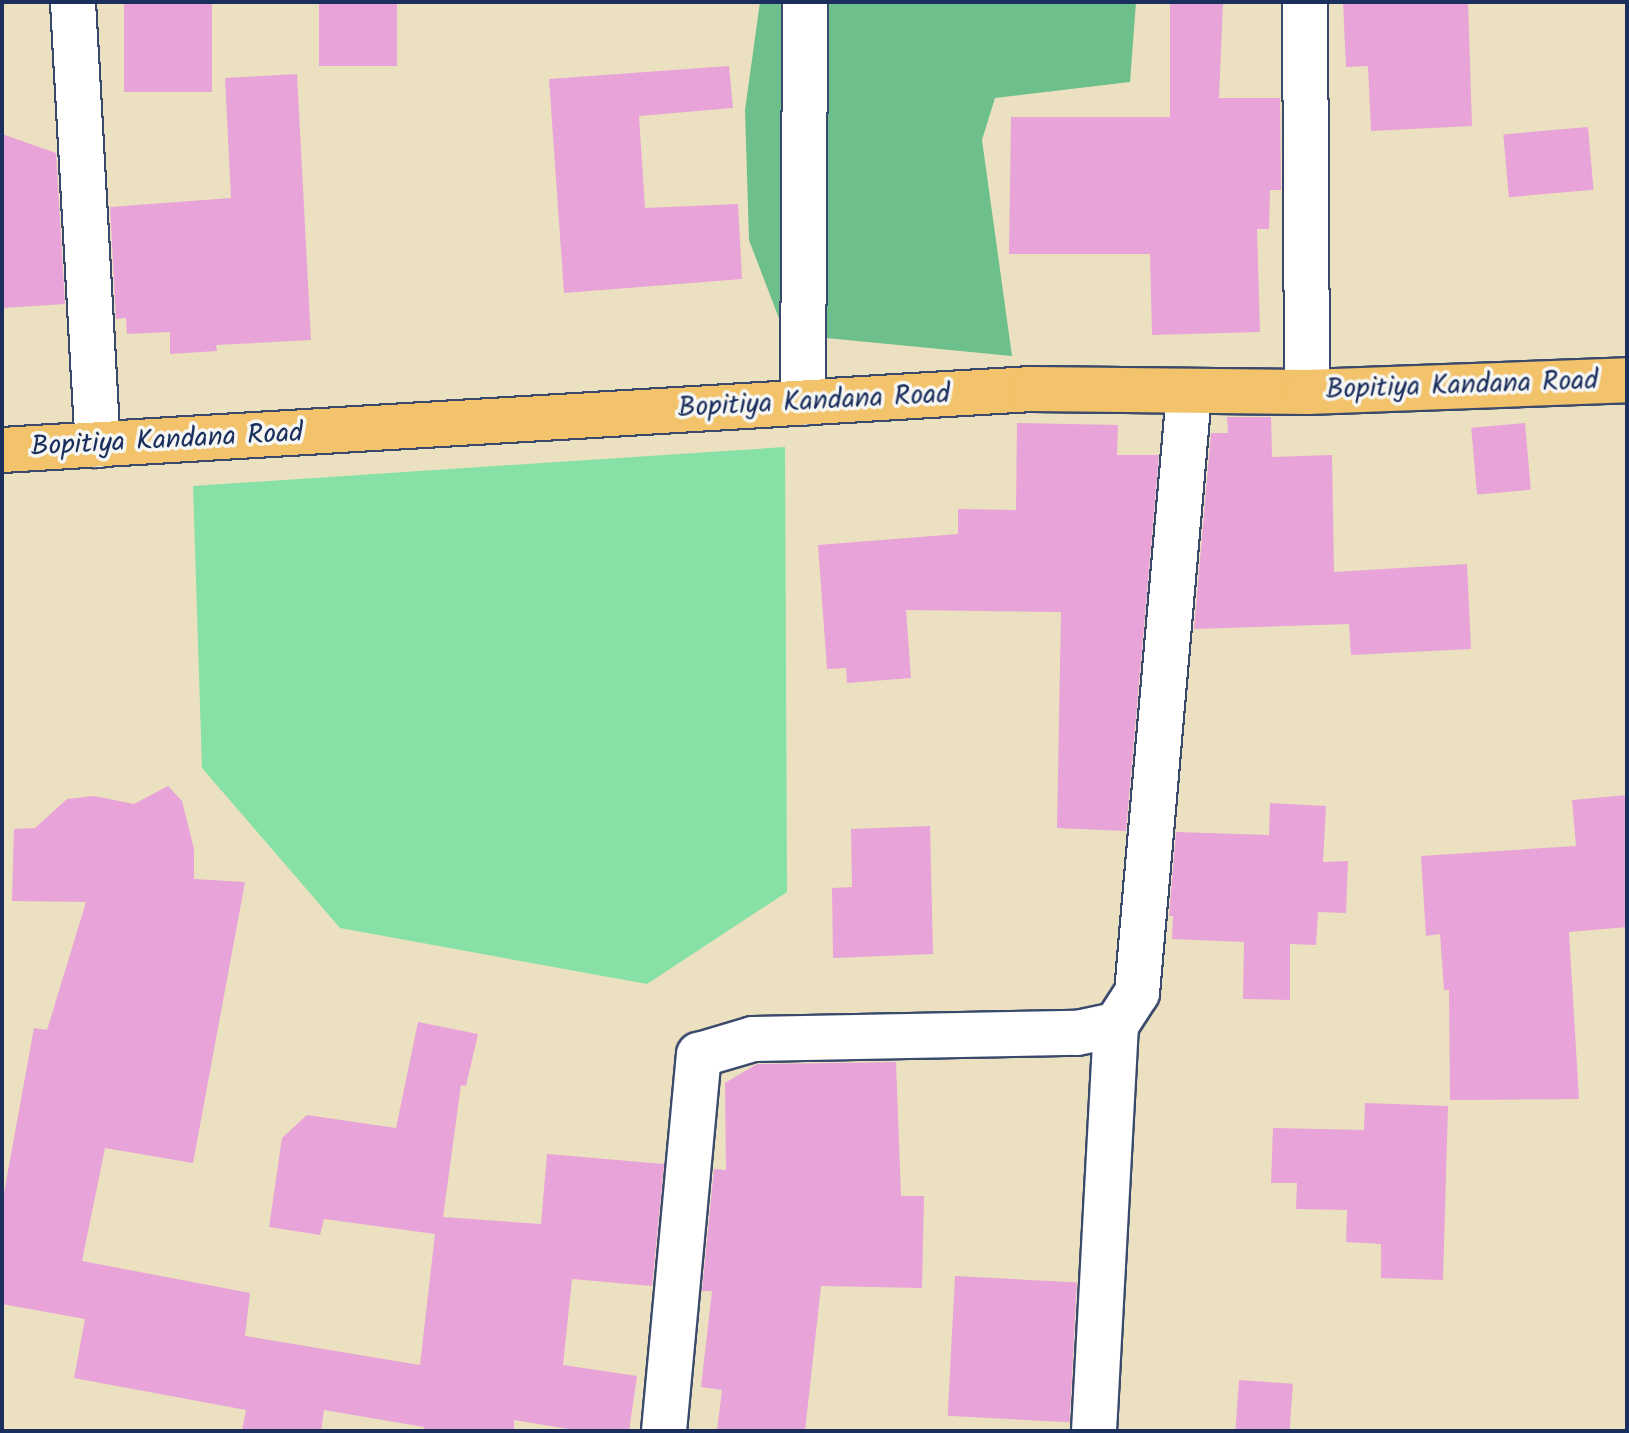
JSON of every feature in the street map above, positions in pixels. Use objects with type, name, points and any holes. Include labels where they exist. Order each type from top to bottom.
[{"type":"main road","name":"Bopitiya Kandana Road","points":[[2,450],[1032,389],[1189,394],[1627,380]]},
{"type":"street","points":[[73,2],[98,445]]},
{"type":"street","points":[[803,403],[805,2]]},
{"type":"street","points":[[1305,2],[1307,392]]},
{"type":"street","points":[[1094,1431],[1116,1025],[1137,993],[1189,394]]},
{"type":"street","points":[[664,1431],[699,1055],[753,1039],[1077,1033],[1116,1025]]},
{"type":"green space","points":[[760,2],[1136,2],[1130,82],[995,98],[982,140],[1012,356],[785,334],[749,240],[745,110]]},
{"type":"green space","points":[[785,447],[787,892],[647,984],[340,928],[202,768],[193,486]]},
{"type":"building","points":[[124,2],[212,2],[212,92],[124,92]]},
{"type":"building","points":[[319,2],[397,2],[397,66],[319,66]]},
{"type":"building","points":[[1170,2],[1223,2],[1219,98],[1280,98],[1281,190],[1270,190],[1269,229],[1257,229],[1260,332],[1152,335],[1150,254],[1009,254],[1011,117],[1170,117]]},
{"type":"building","points":[[1343,2],[1468,2],[1472,126],[1371,131],[1368,66],[1346,67]]},
{"type":"building","points":[[729,66],[733,108],[639,116],[645,208],[738,204],[742,279],[564,293],[549,79]]},
{"type":"building","points":[[297,74],[311,340],[216,345],[217,351],[170,354],[170,332],[127,334],[126,318],[116,319],[110,207],[231,198],[225,78]]},
{"type":"building","points":[[1588,127],[1593,190],[1509,197],[1503,134]]},
{"type":"building","points":[[2,134],[56,153],[65,304],[2,308]]},
{"type":"building","points":[[1227,417],[1271,417],[1272,457],[1332,455],[1334,572],[1467,564],[1471,649],[1351,655],[1349,624],[1194,629],[1211,433],[1228,433]]},
{"type":"building","points":[[1017,423],[1118,425],[1117,455],[1159,455],[1126,831],[1057,828],[1061,612],[906,610],[911,678],[847,683],[846,668],[827,669],[818,545],[958,534],[958,509],[1016,510]]},
{"type":"building","points":[[1525,423],[1531,490],[1477,494],[1471,428]]},
{"type":"building","points":[[168,786],[182,801],[194,849],[194,879],[245,882],[193,1163],[105,1148],[82,1261],[250,1293],[245,1336],[420,1365],[435,1234],[324,1219],[320,1235],[269,1227],[282,1138],[307,1115],[396,1128],[418,1022],[478,1034],[466,1086],[461,1085],[443,1217],[541,1224],[547,1154],[664,1164],[652,1286],[572,1279],[563,1365],[637,1376],[629,1431],[581,1431],[514,1420],[514,1431],[423,1431],[424,1427],[324,1410],[321,1431],[242,1431],[246,1410],[74,1378],[85,1319],[2,1304],[2,1204],[34,1028],[47,1030],[86,902],[12,901],[14,829],[35,828],[67,799],[94,796],[134,804]]},
{"type":"building","points":[[1627,795],[1627,927],[1569,932],[1579,1099],[1450,1100],[1449,990],[1444,990],[1440,934],[1426,936],[1421,856],[1576,846],[1572,800]]},
{"type":"building","points":[[1270,803],[1326,806],[1323,862],[1348,861],[1346,913],[1318,912],[1316,945],[1290,944],[1290,1000],[1243,999],[1244,942],[1172,939],[1173,916],[1169,916],[1176,832],[1269,835]]},
{"type":"building","points":[[930,826],[933,954],[833,958],[832,888],[852,887],[851,829]]},
{"type":"building","points":[[896,1062],[901,1196],[924,1196],[922,1288],[821,1286],[805,1431],[717,1431],[722,1390],[701,1387],[712,1291],[702,1291],[714,1169],[726,1170],[725,1083],[757,1064]]},
{"type":"building","points":[[1365,1103],[1448,1106],[1443,1280],[1381,1278],[1381,1244],[1346,1242],[1347,1210],[1296,1209],[1297,1183],[1271,1183],[1273,1128],[1364,1130]]},
{"type":"building","points":[[955,1276],[1077,1282],[1070,1422],[948,1416]]},
{"type":"building","points":[[1239,1380],[1293,1384],[1290,1431],[1235,1431]]}]
